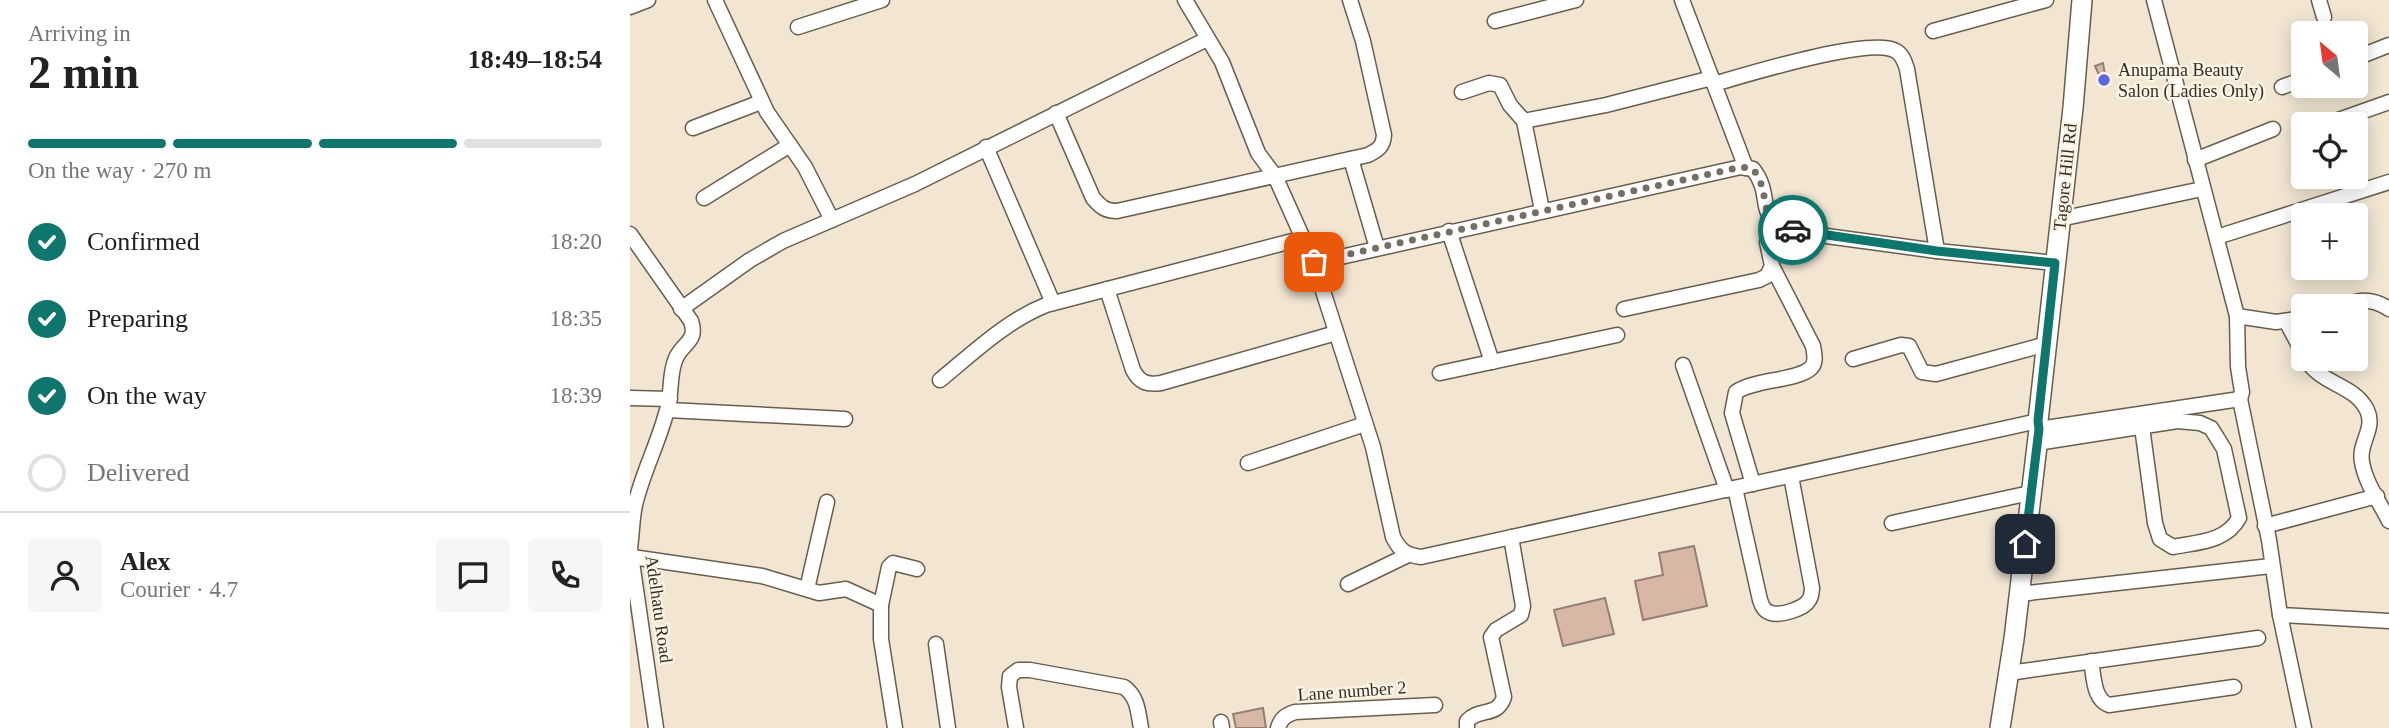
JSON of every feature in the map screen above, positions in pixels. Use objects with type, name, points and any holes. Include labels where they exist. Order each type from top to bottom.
[{"type":"main road","name":"Tagore Hill Rd","points":[[2000,728],[2038,431],[2082,0]]},
{"type":"street","points":[[630,6],[648,0]]},
{"type":"street","points":[[715,0],[761,102],[814,183],[832,220]]},
{"type":"street","points":[[798,27],[882,0]]},
{"type":"street","points":[[1185,0],[1222,62],[1258,153],[1275,176],[1314,262],[1365,424],[1393,537],[1399,549],[1408,555],[1421,557],[1791,476],[2038,431],[2239,399]]},
{"type":"street","points":[[1056,113],[1093,198],[1108,211],[1368,155],[1383,144],[1384,135],[1363,41],[1350,0]]},
{"type":"street","points":[[1495,20],[1576,0]]},
{"type":"street","points":[[1682,0],[1746,168]]},
{"type":"street","points":[[1933,31],[2046,0]]},
{"type":"street","points":[[2154,0],[2237,316],[2238,367],[2242,392],[2239,399],[2304,728]]},
{"type":"street","points":[[2319,0],[2324,17]]},
{"type":"street","points":[[681,309],[750,260],[783,241],[915,184],[1207,38]]},
{"type":"street","points":[[2368,53],[2389,44]]},
{"type":"street","points":[[1524,121],[1846,51],[1886,48],[1896,51],[1903,58],[1907,69],[1937,251]]},
{"type":"street","points":[[1462,92],[1489,83],[1500,85],[1510,105],[1524,121],[1542,210]]},
{"type":"street","points":[[2282,87],[2291,84]]},
{"type":"street","points":[[693,128],[761,102]]},
{"type":"street","points":[[2361,112],[2389,102]]},
{"type":"street","points":[[2195,160],[2273,129]]},
{"type":"street","points":[[704,198],[790,145]]},
{"type":"street","points":[[986,147],[1053,303]]},
{"type":"street","points":[[1351,159],[1377,248]]},
{"type":"street","points":[[1314,262],[1741,167],[1753,169],[1760,180],[1768,214],[1773,222],[1797,232],[1937,251],[2055,263]]},
{"type":"street","points":[[2217,237],[2389,183]]},
{"type":"street","points":[[2060,219],[2202,189]]},
{"type":"street","points":[[1753,484],[1732,412],[1736,392],[1745,386],[1799,374],[1811,368],[1815,359],[1813,346],[1772,266],[1767,242],[1779,226]]},
{"type":"street","points":[[1449,232],[1492,362]]},
{"type":"street","name":"Adelhatu Road","points":[[630,234],[691,321],[694,331],[691,340],[676,358],[672,370],[669,405],[635,506],[631,548],[637,648],[656,728]]},
{"type":"street","points":[[940,380],[1027,313],[1053,303],[1304,238]]},
{"type":"street","points":[[1624,309],[1759,280],[1768,276],[1772,266]]},
{"type":"street","points":[[1107,289],[1133,370],[1138,380],[1148,385],[1336,333]]},
{"type":"street","points":[[2368,300],[2379,302],[2389,309]]},
{"type":"street","points":[[2237,316],[2291,320]]},
{"type":"street","points":[[2286,321],[2291,330]]},
{"type":"street","points":[[1440,373],[1617,335]]},
{"type":"street","points":[[1853,359],[1900,345],[1909,346],[1922,373],[1936,374],[2047,344]]},
{"type":"street","points":[[1683,365],[1731,489],[1762,607],[1775,614],[1805,605],[1810,599],[1812,588],[1791,476]]},
{"type":"street","points":[[2316,371],[2321,377],[2350,391],[2362,401],[2368,413],[2370,427],[2362,450],[2362,462],[2389,521]]},
{"type":"street","points":[[630,398],[669,405],[845,419]]},
{"type":"street","points":[[2038,431],[2142,427],[2177,421],[2200,423],[2211,428],[2224,449],[2239,518],[2235,527],[2222,537],[2174,547],[2160,539],[2155,523],[2142,427]]},
{"type":"street","points":[[1248,463],[1365,424]]},
{"type":"street","points":[[1892,523],[2030,493]]},
{"type":"street","points":[[2265,526],[2377,496]]},
{"type":"street","points":[[807,589],[827,502]]},
{"type":"street","points":[[1467,728],[1467,721],[1473,715],[1495,710],[1502,705],[1504,696],[1491,637],[1496,630],[1521,615],[1523,606],[1511,537]]},
{"type":"street","points":[[1348,584],[1408,555]]},
{"type":"street","points":[[632,557],[752,574],[828,593],[846,589],[881,605]]},
{"type":"street","points":[[895,728],[882,656],[881,605],[889,567],[899,564],[917,569]]},
{"type":"street","points":[[2019,594],[2271,566]]},
{"type":"street","points":[[2280,615],[2389,621]]},
{"type":"street","points":[[2009,673],[2258,638]]},
{"type":"street","points":[[936,644],[948,728]]},
{"type":"street","points":[[2091,661],[2098,696],[2102,702],[2109,705],[2234,687]]},
{"type":"street","points":[[1016,728],[1009,687],[1010,676],[1018,670],[1124,687],[1131,692],[1135,700],[1141,728]]},
{"type":"street","name":"Lane number 2","points":[[1278,728],[1280,721],[1296,712],[1435,705]]},
{"type":"building","points":[[2103,63],[2105,75],[2100,77],[2095,66]]},
{"type":"building","points":[[1694,546],[1707,606],[1643,620],[1635,581],[1663,575],[1659,553]]},
{"type":"building","points":[[1605,598],[1614,634],[1563,646],[1554,610]]},
{"type":"building","points":[[1263,708],[1266,728],[1236,728],[1233,714]]},
{"type":"way so far","points":[[1314,262],[1741,167],[1753,169],[1760,180],[1768,214],[1773,222],[1793,230]]},
{"type":"place","name":"Anupama Beauty Salon (Ladies Only)","points":[[2104,80]]},
{"type":"route","points":[[1793,230],[1937,251],[2055,263],[2025,544]]}]
